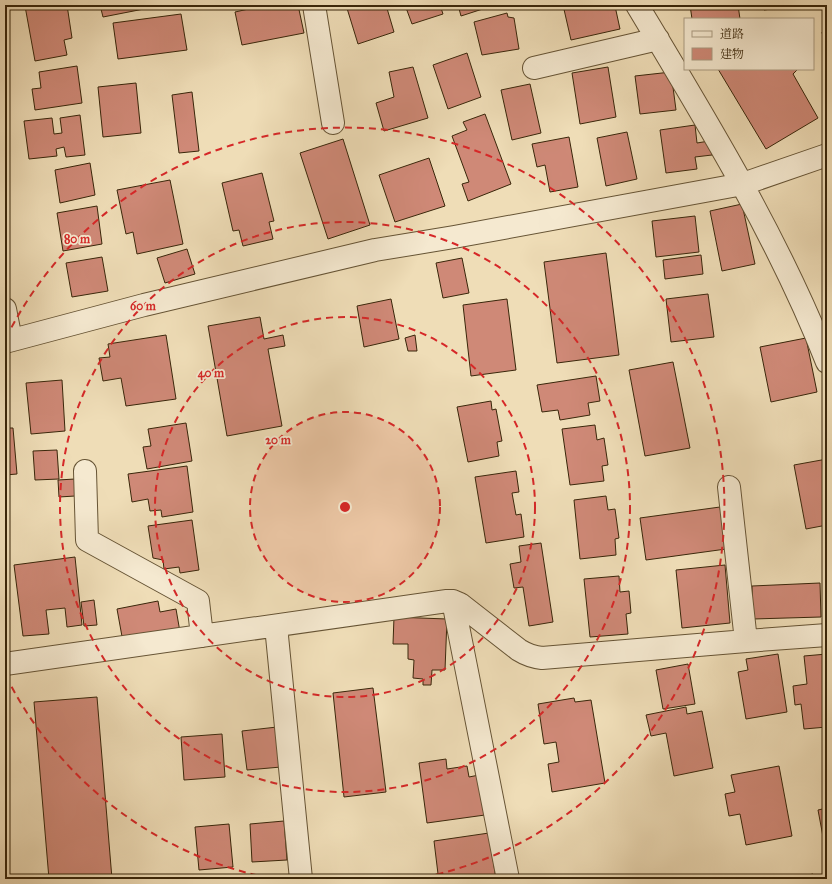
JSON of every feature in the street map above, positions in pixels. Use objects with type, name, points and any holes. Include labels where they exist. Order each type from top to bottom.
[{"type":"street","points":[[314,5],[333,123]]},
{"type":"street","points":[[637,5],[743,184],[810,318],[827,362]]},
{"type":"street","points":[[534,68],[658,39]]},
{"type":"street","points":[[5,309],[8,341],[144,305],[375,250],[743,184],[827,155]]},
{"type":"street","points":[[85,471],[87,540],[198,601],[202,636]]},
{"type":"street","points":[[729,487],[746,640]]},
{"type":"street","points":[[5,664],[453,601],[465,607],[519,650],[528,655],[542,658],[746,640],[827,636]]},
{"type":"street","points":[[453,601],[508,879]]},
{"type":"street","points":[[276,626],[300,879]]},
{"type":"building","points":[[13,5],[67,5],[72,38],[64,40],[67,55],[35,61],[25,6],[14,8]]},
{"type":"building","points":[[100,5],[153,5],[154,7],[103,17]]},
{"type":"building","points":[[262,5],[298,5],[304,33],[242,45],[235,12]]},
{"type":"building","points":[[346,5],[386,5],[394,32],[358,44]]},
{"type":"building","points":[[405,5],[440,5],[443,14],[412,24]]},
{"type":"building","points":[[458,5],[495,5],[461,16]]},
{"type":"building","points":[[563,5],[620,5],[615,6],[620,29],[571,40]]},
{"type":"building","points":[[690,5],[738,5],[740,18],[692,18]]},
{"type":"building","points":[[764,5],[801,5],[764,10]]},
{"type":"building","points":[[507,13],[508,17],[514,18],[519,49],[482,55],[474,22]]},
{"type":"building","points":[[181,14],[187,50],[118,59],[113,23]]},
{"type":"building","points":[[827,31],[827,57],[822,32]]},
{"type":"building","points":[[467,53],[481,97],[448,109],[433,65]]},
{"type":"building","points":[[77,66],[82,103],[35,110],[32,89],[41,88],[39,72]]},
{"type":"building","points":[[413,67],[428,118],[384,131],[376,103],[394,97],[389,72]]},
{"type":"building","points":[[608,67],[616,117],[580,124],[572,73]]},
{"type":"building","points":[[719,70],[797,70],[793,74],[818,118],[766,149]]},
{"type":"building","points":[[671,72],[676,110],[640,114],[635,76]]},
{"type":"building","points":[[136,83],[141,133],[103,137],[98,87]]},
{"type":"building","points":[[530,84],[541,133],[512,140],[501,90]]},
{"type":"building","points":[[192,92],[199,151],[179,153],[172,95]]},
{"type":"building","points":[[485,114],[511,184],[468,201],[462,184],[469,182],[452,136],[467,130],[463,122]]},
{"type":"building","points":[[80,115],[85,155],[66,157],[64,147],[56,149],[57,156],[29,159],[24,121],[52,118],[54,134],[62,133],[60,118]]},
{"type":"building","points":[[695,125],[697,143],[709,141],[712,155],[695,157],[697,169],[666,173],[660,130]]},
{"type":"building","points":[[627,132],[637,179],[606,186],[597,138]]},
{"type":"building","points":[[569,137],[578,187],[550,192],[545,165],[537,167],[532,144]]},
{"type":"building","points":[[343,139],[370,225],[328,239],[300,153]]},
{"type":"building","points":[[429,158],[445,206],[395,222],[379,175]]},
{"type":"building","points":[[90,163],[95,195],[60,203],[55,170]]},
{"type":"building","points":[[262,173],[274,221],[269,222],[273,239],[243,246],[239,230],[233,231],[222,183]]},
{"type":"building","points":[[170,180],[183,244],[137,254],[133,232],[126,234],[117,190]]},
{"type":"building","points":[[742,204],[755,264],[722,271],[710,211]]},
{"type":"building","points":[[97,206],[102,244],[63,251],[57,213]]},
{"type":"building","points":[[695,216],[699,252],[656,257],[652,221]]},
{"type":"building","points":[[187,249],[195,274],[165,283],[157,258]]},
{"type":"building","points":[[606,253],[619,355],[557,363],[544,262]]},
{"type":"building","points":[[701,255],[703,274],[665,279],[663,260]]},
{"type":"building","points":[[102,257],[108,291],[72,297],[66,263]]},
{"type":"building","points":[[462,258],[469,293],[443,298],[436,263]]},
{"type":"building","points":[[708,294],[714,337],[671,342],[666,299]]},
{"type":"building","points":[[391,299],[399,339],[364,347],[357,306]]},
{"type":"building","points":[[507,299],[516,370],[471,376],[463,305]]},
{"type":"building","points":[[260,317],[264,339],[283,335],[285,346],[268,349],[282,426],[227,436],[208,326]]},
{"type":"building","points":[[166,335],[176,399],[126,406],[121,378],[103,381],[99,358],[110,357],[108,344]]},
{"type":"building","points":[[415,335],[417,351],[408,351],[405,338]]},
{"type":"building","points":[[806,338],[817,392],[771,402],[760,347]]},
{"type":"building","points":[[673,362],[690,448],[645,456],[629,370]]},
{"type":"building","points":[[596,376],[600,401],[588,403],[590,415],[560,420],[558,410],[542,412],[537,385]]},
{"type":"building","points":[[62,380],[65,431],[31,434],[26,383]]},
{"type":"building","points":[[491,401],[492,410],[496,409],[502,441],[497,442],[499,456],[468,462],[457,407]]},
{"type":"building","points":[[186,423],[192,461],[147,469],[143,447],[151,446],[148,429]]},
{"type":"building","points":[[595,425],[597,440],[604,438],[608,465],[602,466],[604,481],[570,485],[562,429]]},
{"type":"building","points":[[5,428],[13,428],[17,474],[5,475]]},
{"type":"building","points":[[57,450],[59,479],[35,480],[33,451]]},
{"type":"building","points":[[827,459],[827,525],[806,529],[794,465]]},
{"type":"building","points":[[187,466],[193,512],[162,517],[161,510],[150,511],[148,499],[132,502],[128,474]]},
{"type":"building","points":[[516,471],[519,492],[512,493],[516,515],[521,514],[524,537],[486,543],[475,477]]},
{"type":"building","points":[[75,479],[75,496],[59,497],[58,480]]},
{"type":"building","points":[[606,496],[608,510],[615,509],[619,538],[615,539],[616,555],[580,559],[574,500]]},
{"type":"building","points":[[720,507],[726,549],[646,560],[640,518]]},
{"type":"building","points":[[192,520],[199,570],[180,573],[179,567],[164,569],[163,560],[153,558],[148,526]]},
{"type":"building","points":[[541,543],[553,622],[529,626],[523,587],[514,588],[510,564],[521,562],[519,546]]},
{"type":"building","points":[[75,557],[82,625],[67,627],[65,608],[46,610],[49,634],[23,636],[14,565]]},
{"type":"building","points":[[725,565],[730,623],[682,628],[676,570]]},
{"type":"building","points":[[619,576],[620,592],[629,591],[631,613],[626,614],[628,634],[590,637],[584,579]]},
{"type":"building","points":[[820,583],[821,617],[753,619],[752,586]]},
{"type":"building","points":[[94,600],[97,625],[84,626],[81,602]]},
{"type":"building","points":[[158,601],[160,612],[176,609],[180,632],[123,642],[117,609]]},
{"type":"building","points":[[394,617],[447,619],[445,670],[432,670],[431,685],[423,685],[423,679],[413,678],[414,660],[408,659],[408,644],[393,644]]},
{"type":"building","points":[[778,654],[787,712],[746,719],[738,672],[748,670],[746,659]]},
{"type":"building","points":[[827,654],[827,727],[804,729],[801,704],[795,705],[793,686],[807,684],[804,656]]},
{"type":"building","points":[[688,664],[695,704],[663,709],[656,670]]},
{"type":"building","points":[[373,688],[386,792],[344,797],[333,693]]},
{"type":"building","points":[[97,697],[112,879],[49,879],[34,702]]},
{"type":"building","points":[[574,698],[575,702],[591,700],[605,783],[552,792],[548,764],[559,762],[556,742],[544,744],[538,704]]},
{"type":"building","points":[[686,707],[687,714],[702,711],[713,768],[674,776],[666,733],[651,736],[646,715]]},
{"type":"building","points":[[277,727],[281,767],[247,770],[242,731]]},
{"type":"building","points":[[222,734],[225,777],[184,780],[181,737]]},
{"type":"building","points":[[446,759],[447,769],[467,766],[469,777],[479,775],[485,815],[427,823],[419,763]]},
{"type":"building","points":[[779,766],[792,836],[746,845],[740,814],[729,816],[725,794],[735,792],[731,775]]},
{"type":"building","points":[[827,808],[827,858],[818,810]]},
{"type":"building","points":[[284,821],[287,860],[252,862],[250,824]]},
{"type":"building","points":[[229,824],[233,867],[199,870],[195,827]]},
{"type":"building","points":[[489,833],[496,879],[417,879],[417,877],[438,874],[434,841]]},
{"type":"building","points":[[813,874],[814,879],[787,879]]}]
